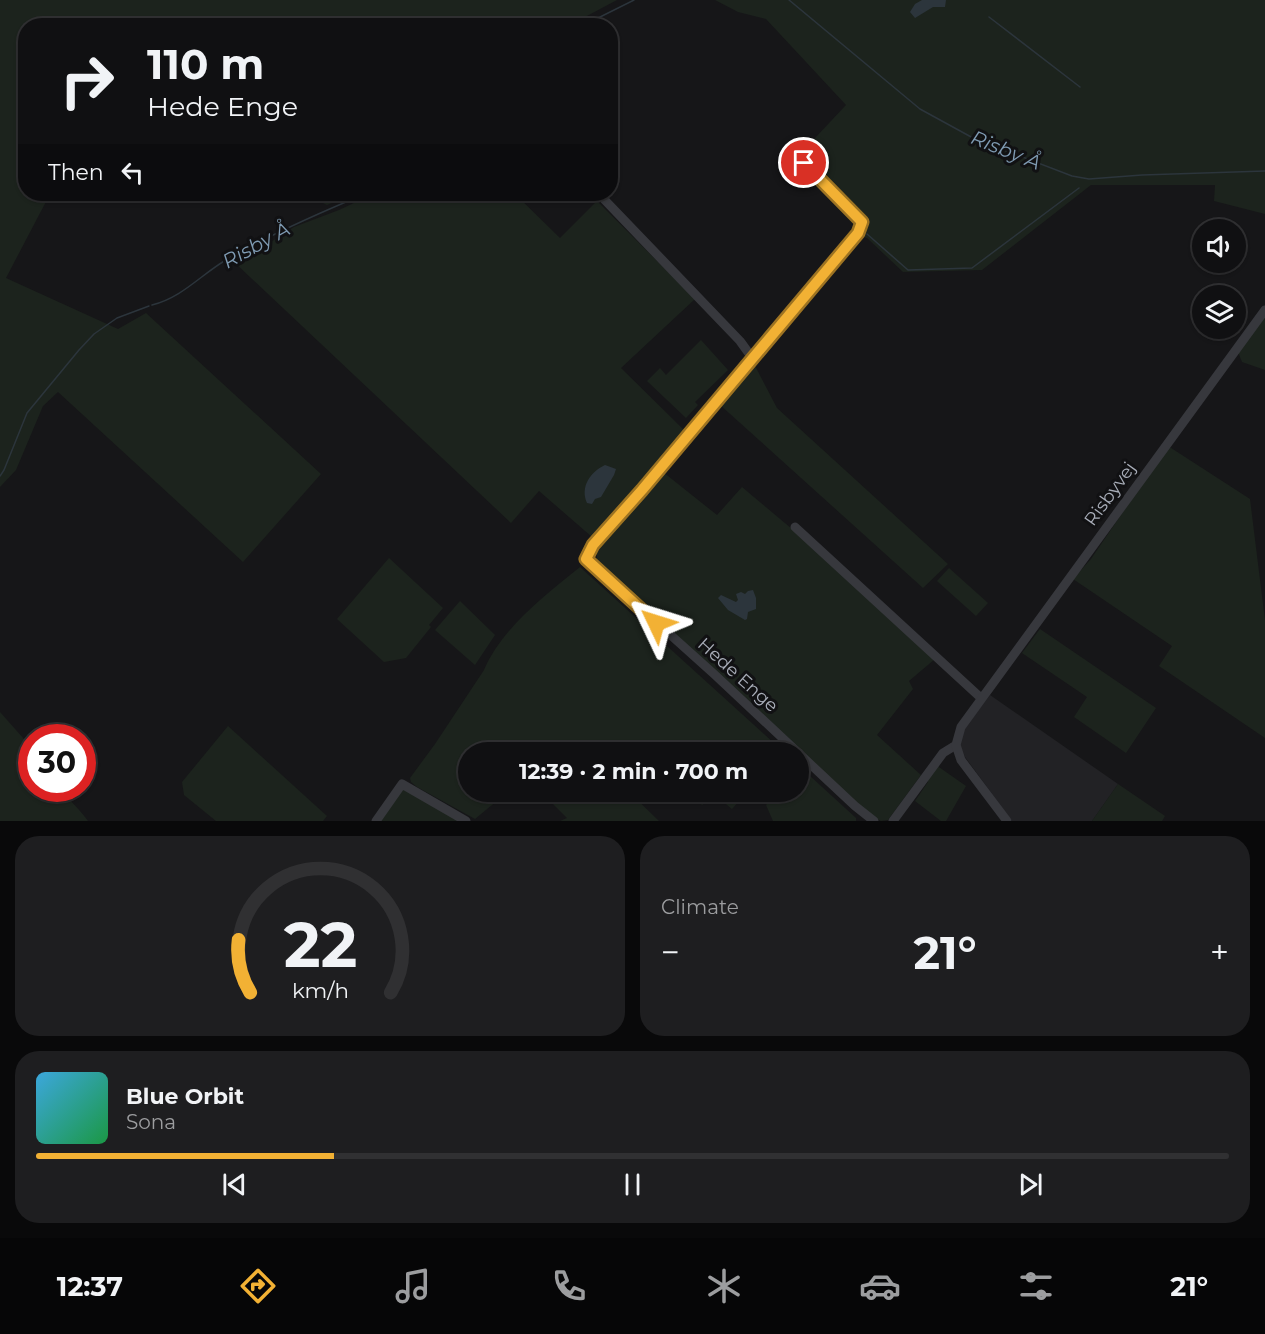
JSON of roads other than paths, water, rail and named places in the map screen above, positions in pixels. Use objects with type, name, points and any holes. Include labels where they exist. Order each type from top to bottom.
[{"type":"street","name":"Hede Enge","points":[[804,163],[862,222],[858,233],[593,545],[586,559],[874,821]]},
{"type":"street","points":[[606,201],[740,341],[753,359]]},
{"type":"street","name":"Risbyvej","points":[[956,745],[961,727],[981,698],[1265,310]]},
{"type":"street","points":[[795,527],[981,698]]},
{"type":"street","points":[[893,821],[943,753],[956,745],[961,760],[1007,821]]},
{"type":"street","points":[[376,821],[402,784],[466,821]]},
{"type":"waterway","name":"Risby Å","points":[[598,18],[634,0]]},
{"type":"waterway","name":"Risby Å","points":[[789,0],[920,109],[973,138],[1072,176],[1089,179],[1265,171]]},
{"type":"waterway","points":[[989,17],[1080,87]]},
{"type":"waterway","points":[[867,234],[908,270],[972,268],[1079,188]]},
{"type":"waterway","name":"Risby Å","points":[[152,305],[174,296],[247,248],[349,201]]},
{"type":"waterway","name":"Risby Å","points":[[0,476],[27,413],[79,350],[94,334],[117,318],[149,306]]}]
